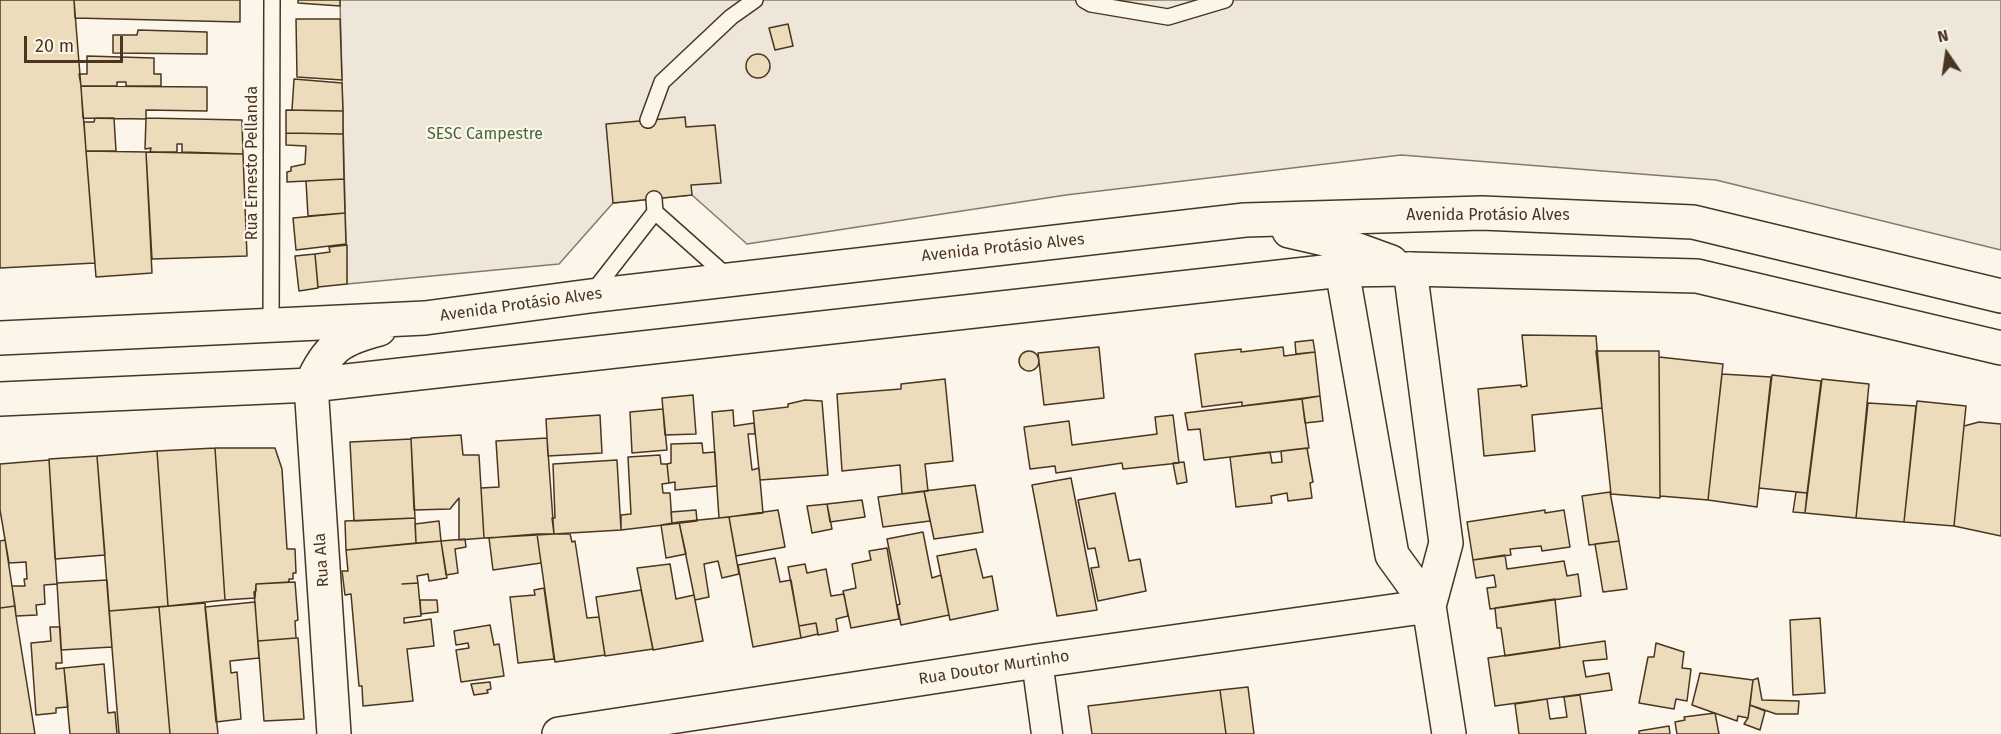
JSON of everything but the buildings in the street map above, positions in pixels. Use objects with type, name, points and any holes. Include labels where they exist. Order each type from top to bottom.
[{"type":"main road","name":"Avenida Protásio Alves","points":[[0,338],[425,318],[731,279],[1245,220],[1482,213],[1693,222],[2001,296]]},
{"type":"main road","points":[[1245,220],[1333,241],[1410,269]]},
{"type":"main road","points":[[1410,269],[1446,543],[1429,606],[1449,734]]},
{"type":"main road","points":[[0,399],[311,385],[1342,270],[1410,269],[1697,276],[2001,348]]},
{"type":"main road","points":[[1342,270],[1392,555],[1429,606]]},
{"type":"main road","points":[[311,385],[331,350],[347,340],[363,333],[425,318]]},
{"type":"main road","name":"Rua Ala","points":[[311,385],[334,734]]},
{"type":"main road","name":"Rua Doutor Murtinho","points":[[559,734],[683,725],[1037,661],[1429,606]]},
{"type":"street","points":[[1037,661],[1047,734]]},
{"type":"lane","name":"Rua Ernesto Pellanda","points":[[271,326],[272,0]]},
{"type":"lane","points":[[648,120],[662,82],[731,17],[755,0]]},
{"type":"lane","points":[[1084,0],[1091,4],[1168,17],[1225,0]]},
{"type":"lane","points":[[590,296],[654,206],[731,279]]},
{"type":"green space","name":"SESC Campestre","points":[[340,0],[2001,0],[2001,250],[1716,180],[1401,155],[1066,195],[747,244],[692,195],[613,203],[559,264],[347,284]]}]
